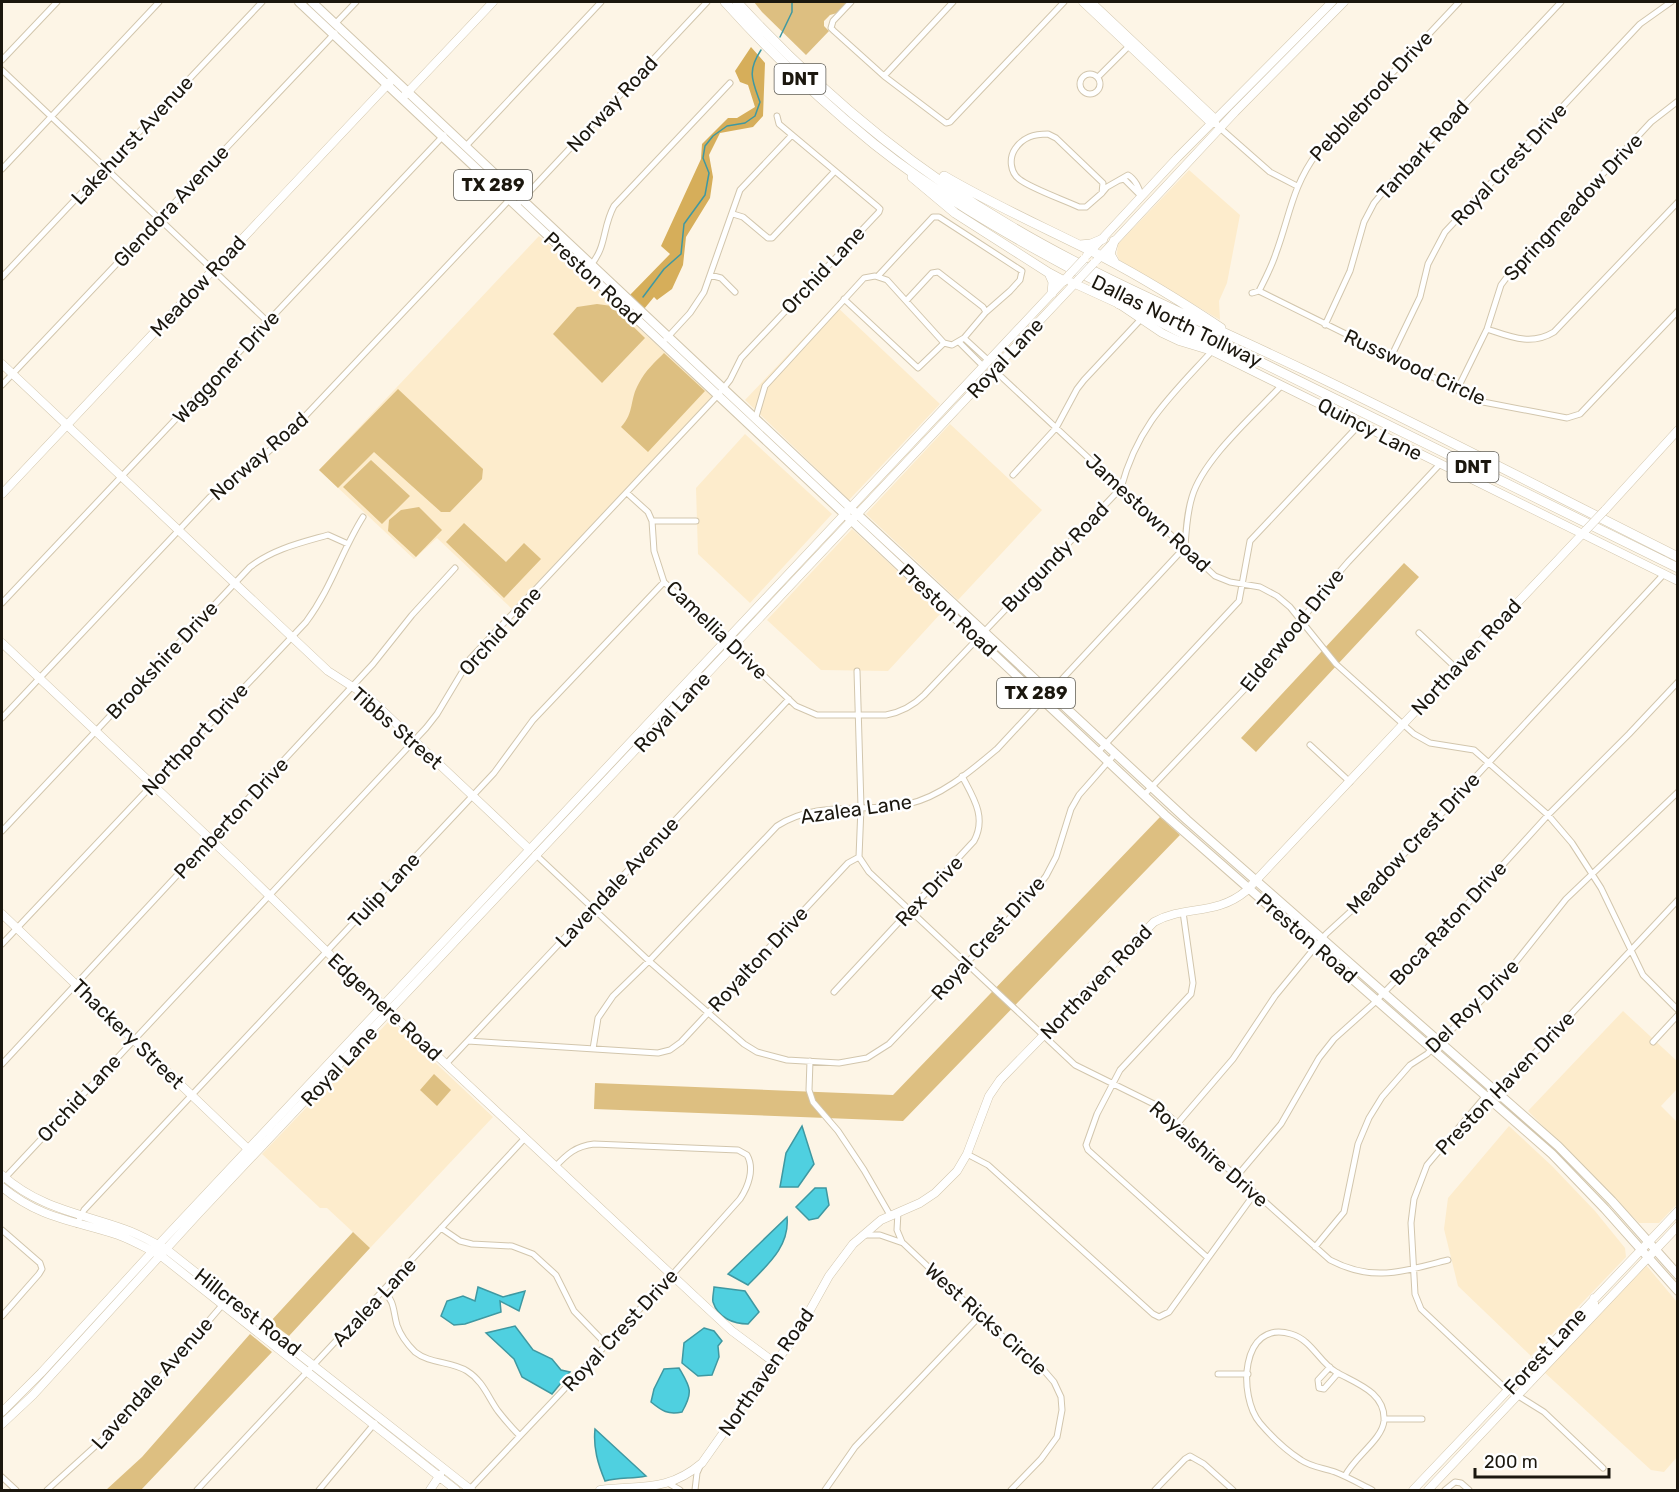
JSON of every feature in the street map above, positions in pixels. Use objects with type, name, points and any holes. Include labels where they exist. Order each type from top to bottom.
[{"type":"highway","name":"Dallas North Tollway","points":[[725,2],[789,68],[881,149],[961,205],[1024,243],[1068,267],[1241,347],[1301,369],[1677,557]]},
{"type":"highway","name":"Dallas North Tollway","points":[[737,2],[816,81],[864,123],[963,196],[1029,237],[1677,568]]},
{"type":"highway","points":[[881,149],[955,213],[1049,273],[1067,277]]},
{"type":"highway","points":[[915,161],[1077,245],[1097,260],[1116,265],[1179,300],[1241,347]]},
{"type":"highway","points":[[1077,245],[1091,244],[1103,239]]},
{"type":"highway","points":[[1114,241],[1110,254],[1116,265]]},
{"type":"highway","points":[[1049,273],[1053,282],[1052,293]]},
{"type":"highway","points":[[1119,304],[1139,311],[1186,336],[1241,347]]},
{"type":"main road","name":"Preston Road","points":[[298,2],[335,29],[409,91],[466,145],[516,199],[666,342],[1046,696],[1112,757],[1152,788],[1256,881],[1377,999],[1552,1154],[1677,1291]]},
{"type":"main road","name":"Preston Road","points":[[312,2],[387,85],[460,153],[516,199]]},
{"type":"main road","points":[[402,99],[493,2]]},
{"type":"main road","points":[[1083,2],[1095,5],[1131,44],[1212,116],[1213,121],[1220,128]]},
{"type":"main road","name":"Royal Lane","points":[[2,1424],[33,1395],[115,1292],[159,1250],[316,1083],[537,856],[1220,128],[1332,2]]},
{"type":"main road","name":"Royal Lane","points":[[387,1009],[456,927],[1141,196],[1213,121],[1344,2]]},
{"type":"main road","name":"Meadow Road","points":[[2,494],[394,78]]},
{"type":"main road","points":[[1178,158],[1184,166]]},
{"type":"main road","points":[[1141,196],[1148,204]]},
{"type":"main road","name":"Quincy Lane","points":[[1067,277],[1119,304],[1172,338],[1212,351],[1440,464],[1584,532],[1677,581]]},
{"type":"main road","points":[[986,363],[993,369]]},
{"type":"main road","name":"Tibbs Street","points":[[2,364],[328,671],[367,696],[529,849]]},
{"type":"main road","points":[[955,397],[962,403]]},
{"type":"main road","name":"Northaven Road","points":[[600,1491],[668,1484],[702,1463],[803,1325],[829,1276],[863,1235],[894,1214],[920,1203],[941,1188],[957,1171],[967,1154],[994,1088],[1044,1035],[1149,926],[1168,915],[1222,906],[1236,899],[1249,888],[1605,510],[1677,430]]},
{"type":"main road","points":[[912,441],[920,448]]},
{"type":"main road","points":[[896,458],[904,465]]},
{"type":"main road","name":"Edgemere Road","points":[[2,643],[555,1167],[732,1331],[775,1363]]},
{"type":"main road","points":[[632,740],[639,746]]},
{"type":"main road","name":"Preston Road","points":[[1112,757],[1144,795],[1180,828],[1249,888],[1384,992],[1558,1146],[1598,1186],[1677,1275]]},
{"type":"main road","points":[[1180,828],[1187,820]]},
{"type":"main road","name":"Thackery Street","points":[[2,914],[251,1152]]},
{"type":"main road","points":[[456,927],[463,933]]},
{"type":"main road","points":[[1517,1122],[1524,1115]]},
{"type":"main road","points":[[1552,1154],[1558,1146]]},
{"type":"main road","name":"Hillcrest Road","points":[[3,1178],[30,1196],[79,1220],[159,1250],[228,1297],[470,1490]]},
{"type":"main road","points":[[1590,1194],[1598,1186]]},
{"type":"main road","name":"Hillcrest Road","points":[[2,1187],[26,1205],[49,1215],[79,1220]]},
{"type":"main road","name":"Forest Lane","points":[[1413,1491],[1677,1211]]},
{"type":"main road","name":"Forest Lane","points":[[1429,1490],[1677,1226]]},
{"type":"main road","name":"Royal Lane","points":[[2,1412],[122,1298],[159,1250]]},
{"type":"main road","name":"Hillcrest Road","points":[[159,1250],[222,1305],[456,1491]]},
{"type":"main road","points":[[115,1292],[122,1298]]},
{"type":"main road","points":[[1575,1334],[1575,1328],[1594,1307],[1594,1298]]},
{"type":"main road","points":[[1545,1366],[1546,1358],[1567,1335],[1567,1327]]},
{"type":"main road","points":[[1462,1438],[1470,1445]]},
{"type":"main road","points":[[430,1491],[444,1469]]},
{"type":"street","points":[[2,60],[57,2]]},
{"type":"street","points":[[2,169],[159,2]]},
{"type":"street","name":"Lakehurst Avenue","points":[[2,277],[262,2]]},
{"type":"street","name":"Glendora Avenue","points":[[2,385],[335,29],[356,2]]},
{"type":"street","points":[[460,153],[601,2]]},
{"type":"street","name":"Norway Road","points":[[2,718],[210,497],[257,462],[292,430],[708,2]]},
{"type":"street","points":[[851,2],[833,21],[831,28],[884,76],[944,122],[950,122],[1064,2]]},
{"type":"street","points":[[884,76],[952,2]]},
{"type":"street","name":"Pebblebrook Drive","points":[[1255,292],[1276,254],[1304,170],[1317,153],[1459,2]]},
{"type":"street","name":"Tanbark Road","points":[[1325,324],[1350,272],[1360,232],[1374,203],[1389,184],[1561,2]]},
{"type":"street","name":"Royal Crest Drive","points":[[1390,357],[1420,297],[1428,264],[1445,232],[1640,24],[1671,2]]},
{"type":"street","points":[[1098,78],[1131,44]]},
{"type":"street","points":[[2,70],[268,321]]},
{"type":"street","points":[[588,267],[597,259],[603,245],[607,218],[614,206],[730,83]]},
{"type":"street","name":"Springmeadow Drive","points":[[1457,390],[1487,329],[1501,285],[1514,267],[1651,122],[1677,101]]},
{"type":"street","points":[[733,214],[743,217],[768,238],[772,238],[835,171],[779,124],[777,117]]},
{"type":"street","points":[[1220,128],[1270,172],[1297,186]]},
{"type":"street","name":"Waggoner Drive","points":[[2,603],[449,129]]},
{"type":"street","points":[[1102,193],[1100,179],[1056,138],[1048,134],[1030,135],[1013,151],[1011,167],[1018,178],[1083,208],[1090,205],[1126,175],[1131,177],[1140,190],[1141,196]]},
{"type":"street","points":[[666,342],[694,308],[710,275],[740,190],[792,135]]},
{"type":"street","name":"Orchid Lane","points":[[3,1178],[414,741],[437,714],[470,659],[721,392],[741,358],[876,214],[880,209],[835,171]]},
{"type":"street","points":[[1487,329],[1519,340],[1533,341],[1554,332],[1677,202]]},
{"type":"street","points":[[753,422],[765,386],[864,278],[878,276],[887,280],[944,343],[952,345],[964,338],[986,312],[1015,286],[1020,280],[1022,271],[939,217],[931,218],[878,276]]},
{"type":"street","points":[[906,301],[932,273],[938,272],[986,312]]},
{"type":"street","points":[[710,275],[721,278],[735,292]]},
{"type":"street","name":"Russwood Circle","points":[[1255,292],[1483,402],[1572,418],[1580,414],[1677,310]]},
{"type":"street","points":[[844,299],[918,368],[944,343]]},
{"type":"street","points":[[1013,475],[1056,428],[1084,380],[1142,318]]},
{"type":"street","points":[[964,338],[986,363]]},
{"type":"street","points":[[958,342],[986,363]]},
{"type":"street","name":"Burgundy Road","points":[[857,714],[886,715],[897,713],[911,706],[981,635],[1121,488],[1128,463],[1143,431],[1161,406],[1212,351]]},
{"type":"street","name":"Jamestown Road","points":[[993,369],[1215,576],[1260,587],[1277,596],[1302,622],[1336,664],[1403,725],[1422,740],[1474,750],[1548,815],[1572,843],[1592,873],[1610,904],[1643,975],[1677,1010]]},
{"type":"street","points":[[1185,547],[1188,513],[1203,472],[1282,385]]},
{"type":"street","points":[[1102,748],[1239,601],[1248,548],[1254,536],[1360,424]]},
{"type":"street","name":"Elderwood Drive","points":[[1144,795],[1277,655],[1323,591],[1440,464]]},
{"type":"street","points":[[627,493],[648,512],[652,521],[696,521]]},
{"type":"street","name":"Northport Drive","points":[[2,944],[292,637],[318,606],[333,581],[348,544],[363,517]]},
{"type":"street","name":"Camellia Drive","points":[[652,521],[654,551],[664,582],[789,699],[804,710],[818,714],[857,714]]},
{"type":"street","name":"Brookshire Drive","points":[[2,831],[234,583],[260,559],[287,546],[328,535],[348,544]]},
{"type":"street","name":"Azalea Lane","points":[[593,1049],[596,1024],[601,1012],[613,996],[649,962],[777,826],[814,811],[910,803],[938,792],[962,776],[998,749],[1185,547]]},
{"type":"street","name":"Pemberton Drive","points":[[2,1064],[386,650],[424,600],[455,568]]},
{"type":"street","name":"Meadow Crest Drive","points":[[1178,1123],[1233,1059],[1275,996],[1320,943],[1664,574]]},
{"type":"street","name":"Tulip Lane","points":[[79,1220],[192,1095],[472,796],[501,764],[529,724],[664,582]]},
{"type":"street","points":[[1419,633],[1456,668]]},
{"type":"street","points":[[856,671],[861,807],[859,857]]},
{"type":"street","name":"Boca Raton Drive","points":[[1236,1176],[1281,1124],[1319,1058],[1334,1040],[1431,944],[1548,815],[1625,739],[1677,682]]},
{"type":"street","name":"Lavendale Avenue","points":[[446,1064],[789,699]]},
{"type":"street","points":[[1310,744],[1350,782]]},
{"type":"street","name":"Royal Crest Drive","points":[[810,1062],[849,1062],[873,1055],[889,1044],[1029,898],[1046,876],[1056,857],[1074,803],[1084,787],[1112,757]]},
{"type":"street","name":"Rex Drive","points":[[834,992],[971,846],[977,836],[980,819],[977,805],[962,776]]},
{"type":"street","name":"Del Roy Drive","points":[[1315,1247],[1344,1212],[1358,1144],[1375,1106],[1410,1065],[1433,1048],[1499,983],[1556,910],[1677,792]]},
{"type":"street","name":"Tibbs Street","points":[[529,849],[649,962],[739,1040],[757,1052],[787,1060],[810,1062]]},
{"type":"street","name":"Royalshire Drive","points":[[859,857],[869,872],[1075,1065],[1158,1106],[1330,1260],[1368,1273],[1387,1273],[1449,1260]]},
{"type":"street","name":"Royalton Drive","points":[[468,1041],[664,1053],[681,1042],[848,863],[859,857]]},
{"type":"street","name":"Preston Haven Drive","points":[[1603,1468],[1544,1412],[1507,1390],[1422,1309],[1415,1294],[1412,1208],[1422,1174],[1436,1154],[1487,1095],[1515,1074],[1677,900]]},
{"type":"street","points":[[1183,912],[1193,983],[1191,994],[1124,1065],[1086,1141],[1088,1150],[1208,1258]]},
{"type":"street","points":[[1653,1042],[1677,1015]]},
{"type":"street","points":[[810,1062],[808,1090],[813,1102],[845,1141],[894,1214],[897,1230],[903,1243]]},
{"type":"street","name":"Azalea Lane","points":[[196,1491],[525,1138]]},
{"type":"street","name":"Royal Crest Drive","points":[[470,1490],[672,1275],[744,1194],[750,1178],[750,1160],[744,1152],[738,1150],[594,1144],[578,1147],[555,1167]]},
{"type":"street","points":[[967,1154],[988,1166],[1159,1317],[1169,1312],[1255,1193]]},
{"type":"street","points":[[441,1228],[466,1243],[513,1246],[533,1254],[556,1275],[574,1311],[607,1345]]},
{"type":"street","points":[[2,1230],[39,1263],[42,1269],[2,1316]]},
{"type":"street","name":"West Ricks Circle","points":[[863,1235],[880,1235],[903,1243],[980,1316],[1050,1376],[1057,1388],[1062,1404],[1062,1420],[1053,1443],[1011,1491]]},
{"type":"street","points":[[383,1291],[394,1304],[397,1324],[415,1352],[472,1374],[484,1386],[505,1420],[520,1436]]},
{"type":"street","name":"Lavendale Avenue","points":[[47,1491],[122,1422],[228,1297]]},
{"type":"street","points":[[825,1491],[855,1447],[980,1316]]},
{"type":"street","points":[[1345,1476],[1354,1462],[1379,1434],[1384,1419],[1382,1408],[1360,1383],[1330,1367],[1314,1349],[1299,1337],[1288,1333],[1265,1336],[1256,1343],[1247,1361],[1251,1408],[1260,1424],[1300,1460],[1345,1476],[1359,1488],[1372,1491]]},
{"type":"street","points":[[1330,1367],[1318,1380],[1319,1388],[1326,1389],[1338,1373]]},
{"type":"street","points":[[1218,1374],[1248,1374]]},
{"type":"street","points":[[320,1491],[379,1417]]},
{"type":"street","points":[[1384,1419],[1422,1419]]},
{"type":"street","points":[[1155,1491],[1185,1459],[1191,1456],[1204,1464],[1233,1491]]},
{"type":"street","points":[[695,1491],[697,1473],[702,1463]]},
{"type":"street","points":[[2,1477],[16,1491]]},
{"type":"street","points":[[1445,1491],[1455,1482],[1461,1483],[1469,1491]]},
{"type":"street","points":[[668,1484],[680,1491]]},
{"type":"shaded area","points":[[754,2],[848,2],[824,21],[824,26],[829,31],[806,55]]},
{"type":"shaded area","points":[[751,47],[765,63],[763,116],[753,127],[720,133],[709,155],[713,177],[710,198],[686,237],[683,265],[672,289],[657,300],[654,297],[644,309],[629,296],[670,254],[661,246],[701,159],[702,144],[728,118],[737,118],[755,107],[748,85],[740,82],[735,71]]},
{"type":"shaded area","points":[[1189,170],[1240,215],[1227,283],[1219,301],[1220,320],[1119,260],[1117,254],[1118,244]]},
{"type":"shaded area","points":[[539,236],[713,397],[512,609],[437,538],[414,559],[319,470]]},
{"type":"shaded area","points":[[597,304],[612,306],[645,338],[602,383],[553,334],[577,307]]},
{"type":"shaded area","points":[[835,305],[940,404],[849,500],[745,400]]},
{"type":"shaded area","points":[[664,353],[705,391],[648,452],[621,427],[628,416],[641,379]]},
{"type":"shaded area","points":[[398,389],[483,469],[482,479],[450,512],[441,512],[374,452],[338,488],[319,470]]},
{"type":"shaded area","points":[[950,424],[1042,510],[958,600],[866,514]]},
{"type":"shaded area","points":[[745,434],[832,514],[750,603],[698,554],[696,488]]},
{"type":"shaded area","points":[[371,460],[410,496],[382,524],[343,487]]},
{"type":"shaded area","points":[[419,507],[442,530],[416,557],[388,531],[389,520],[401,510]]},
{"type":"shaded area","points":[[464,523],[506,562],[524,543],[541,559],[504,598],[446,542]]},
{"type":"shaded area","points":[[852,529],[942,612],[888,671],[821,670],[767,620]]},
{"type":"shaded area","points":[[1404,563],[1419,577],[1256,752],[1241,738]]},
{"type":"shaded area","points":[[1160,817],[1180,835],[903,1121],[594,1109],[595,1083],[893,1095]]},
{"type":"shaded area","points":[[1623,1011],[1677,1061],[1677,1089],[1661,1106],[1677,1122],[1677,1204],[1659,1223],[1639,1223],[1528,1111]]},
{"type":"shaded area","points":[[390,1020],[493,1117],[370,1248],[327,1208],[320,1208],[262,1154]]},
{"type":"shaded area","points":[[434,1074],[451,1090],[437,1106],[420,1090]]},
{"type":"shaded area","points":[[1509,1126],[1595,1211],[1625,1248],[1626,1257],[1531,1356],[1458,1286],[1444,1229],[1448,1198]]},
{"type":"shaded area","points":[[353,1232],[370,1248],[289,1336],[270,1322]]},
{"type":"shaded area","points":[[1646,1265],[1677,1302],[1677,1457],[1664,1472],[1651,1470],[1544,1372]]},
{"type":"shaded area","points":[[250,1334],[272,1352],[141,1490],[106,1490],[142,1457]]},
{"type":"water","points":[[802,1126],[814,1164],[798,1187],[780,1187],[786,1153]]},
{"type":"water","points":[[815,1188],[826,1188],[829,1205],[818,1218],[809,1220],[796,1207]]},
{"type":"water","points":[[787,1217],[785,1238],[781,1247],[748,1285],[728,1274]]},
{"type":"water","points":[[478,1287],[503,1297],[525,1291],[519,1311],[500,1301],[501,1312],[465,1324],[454,1325],[441,1316],[447,1301],[463,1296],[475,1301]]},
{"type":"water","points":[[714,1287],[745,1291],[759,1312],[748,1324],[727,1319],[715,1308]]},
{"type":"water","points":[[515,1326],[533,1350],[552,1359],[561,1370],[570,1372],[552,1394],[522,1377],[514,1359],[486,1333]]},
{"type":"water","points":[[704,1328],[714,1331],[722,1341],[718,1346],[719,1357],[712,1375],[698,1376],[682,1363],[684,1343]]},
{"type":"water","points":[[679,1368],[688,1385],[688,1399],[682,1412],[669,1413],[651,1402],[654,1389],[664,1369]]},
{"type":"water","points":[[595,1429],[646,1476],[605,1481],[597,1456]]},
{"type":"waterway","points":[[780,37],[792,12],[792,2]]},
{"type":"waterway","points":[[643,297],[664,269],[681,254],[684,224],[705,195],[709,173],[703,158],[705,146],[713,136],[727,126],[745,123],[755,116],[760,102],[752,70],[761,50]]}]
